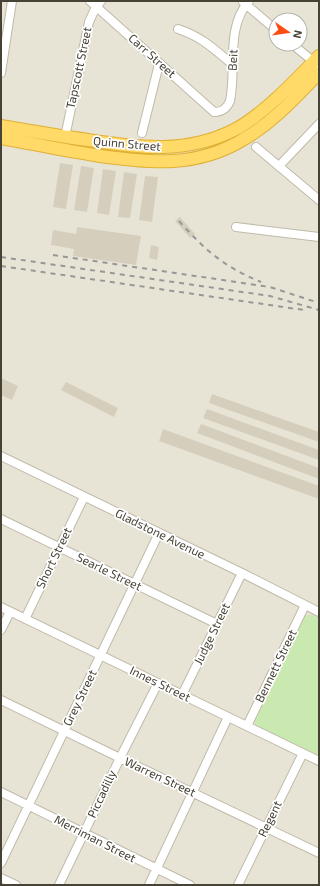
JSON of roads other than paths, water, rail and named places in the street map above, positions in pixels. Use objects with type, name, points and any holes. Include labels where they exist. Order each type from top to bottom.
[{"type":"highway","name":"Quinn Street","points":[[1,126],[65,137],[144,147],[178,147],[207,141],[235,130],[256,115],[317,61]]},
{"type":"highway","name":"Quinn Street","points":[[1,138],[130,160],[153,162],[198,158],[222,150],[244,139],[268,122],[319,73]]},
{"type":"street","points":[[1,74],[3,49],[12,1]]},
{"type":"street","points":[[246,2],[268,23]]},
{"type":"street","name":"Beit","points":[[214,112],[223,111],[228,106],[230,101],[232,64],[237,25],[246,2]]},
{"type":"street","name":"Carr Street","points":[[96,3],[159,64],[214,112]]},
{"type":"street","name":"Tapscott Street","points":[[65,137],[89,22],[96,3]]},
{"type":"street","points":[[178,29],[194,34],[205,41],[232,64]]},
{"type":"street","points":[[304,52],[317,61]]},
{"type":"street","points":[[142,133],[159,64]]},
{"type":"street","points":[[279,166],[319,124]]},
{"type":"street","points":[[256,147],[319,200]]},
{"type":"street","points":[[236,228],[319,237]]},
{"type":"street","name":"Gladstone Avenue","points":[[1,456],[319,612]]},
{"type":"street","name":"Short Street","points":[[24,619],[84,497]]},
{"type":"street","name":"Searle Street","points":[[1,519],[217,624]]},
{"type":"street","name":"Grey Street","points":[[1,863],[159,533]]},
{"type":"street","name":"Judge Street","points":[[182,695],[242,573]]},
{"type":"street","name":"Bennett Street","points":[[247,726],[305,605]]},
{"type":"street","name":"Innes Street","points":[[1,607],[319,761]]},
{"type":"street","points":[[1,630],[10,612]]},
{"type":"street","name":"Piccadilly","points":[[59,885],[158,683]]},
{"type":"street","name":"Warren Street","points":[[1,700],[319,853]]},
{"type":"street","points":[[148,885],[228,717]]},
{"type":"street","name":"Regent","points":[[238,885],[302,753]]},
{"type":"street","name":"Merriman Street","points":[[1,792],[190,885]]},
{"type":"street","points":[[1,878],[16,885]]},
{"type":"railway","points":[[179,221],[216,257],[236,270],[261,282]]},
{"type":"railway","points":[[53,255],[270,287],[319,303]]},
{"type":"railway","points":[[1,257],[270,296],[319,310]]},
{"type":"railway","points":[[1,266],[304,310]]}]
